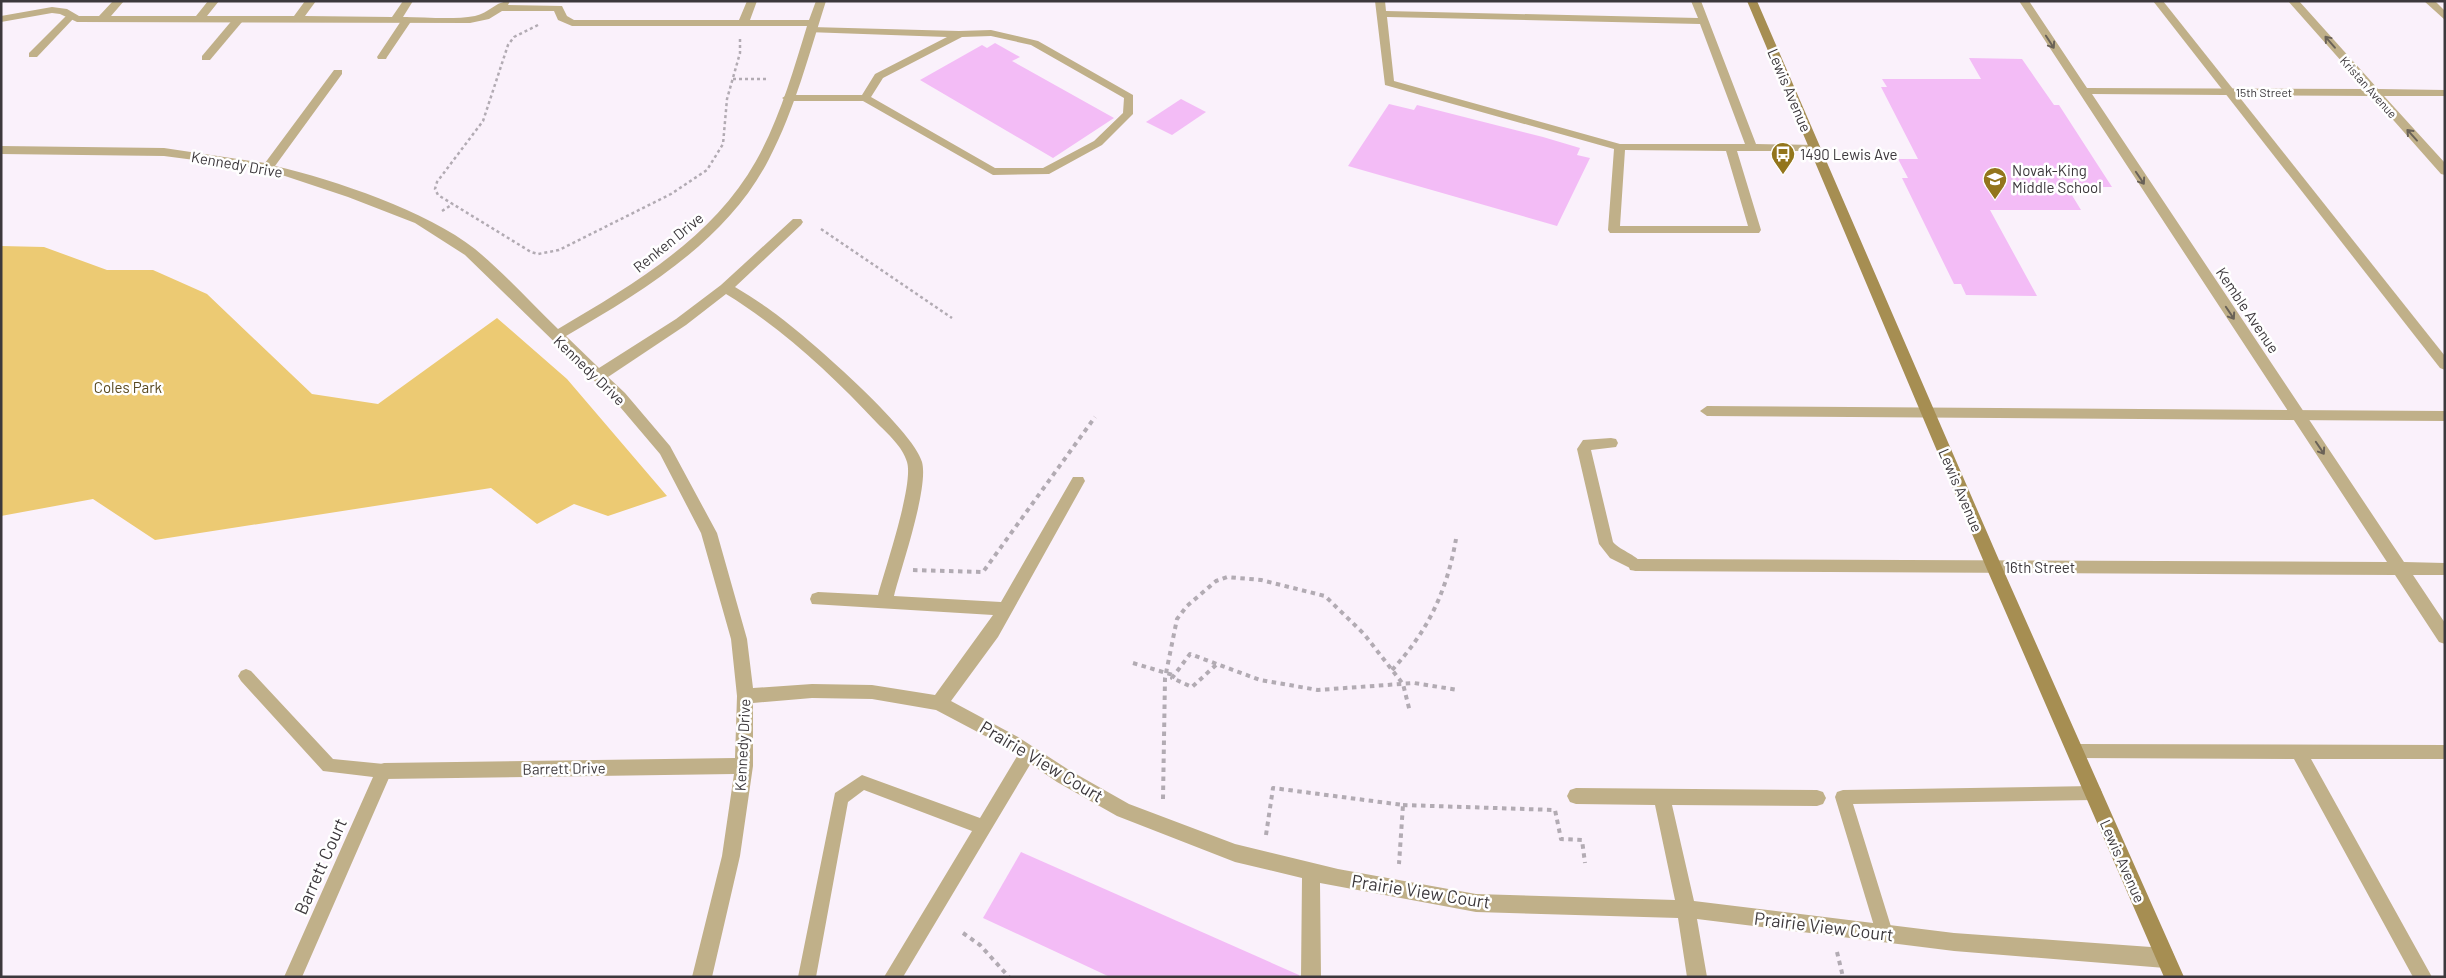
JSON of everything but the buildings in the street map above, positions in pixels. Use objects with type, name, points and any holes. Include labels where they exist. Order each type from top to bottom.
[{"type":"main road","name":"Lewis Avenue","points":[[1752,1],[1994,566],[2174,977]]},
{"type":"street","points":[[102,19],[119,1]]},
{"type":"street","points":[[198,20],[214,1]]},
{"type":"street","points":[[297,20],[311,1]]},
{"type":"street","points":[[396,20],[408,1]]},
{"type":"street","points":[[744,23],[752,1]]},
{"type":"street","name":"Renken Drive","points":[[556,336],[642,284],[692,246],[724,216],[753,177],[769,146],[820,1]]},
{"type":"street","name":"Kemble Avenue","points":[[2024,1],[2445,637]]},
{"type":"street","name":"Kristan Avenue","points":[[2294,1],[2445,172]]},
{"type":"street","points":[[1,19],[52,10],[63,11],[70,18],[102,19],[470,20],[483,18],[503,5],[560,5],[562,18],[572,23],[744,23],[812,26]]},
{"type":"street","points":[[268,167],[338,72]]},
{"type":"street","name":"15th Street","points":[[2083,91],[2445,93]]},
{"type":"street","name":"Kennedy Drive","points":[[1,150],[164,152],[268,167],[352,194],[419,220],[470,252],[620,397],[665,450],[709,533],[738,639],[745,696],[744,766],[731,856],[702,977]]},
{"type":"street","points":[[598,376],[681,322],[726,288],[797,222]]},
{"type":"street","points":[[726,288],[773,318],[824,364],[894,431],[904,443],[915,462],[915,483],[884,602]]},
{"type":"street","points":[[939,703],[992,632],[1078,481]]},
{"type":"street","name":"16th Street","points":[[1636,565],[2445,569]]},
{"type":"street","points":[[818,599],[1006,609]]},
{"type":"street","name":"Prairie View Court","points":[[745,696],[812,691],[872,692],[939,703],[982,725],[1063,776],[1123,810],[1235,853],[1311,872],[1476,903],[1686,909],[1954,942],[2165,958]]},
{"type":"street","name":"Barrett Drive","points":[[384,771],[744,766]]},
{"type":"street","points":[[1576,796],[1817,798]]},
{"type":"street","points":[[1662,798],[1686,909],[1697,977]]},
{"type":"street","points":[[1311,872],[1311,977]]},
{"type":"lane","points":[[1380,1],[1389,83],[1620,147],[1814,148]]},
{"type":"lane","points":[[1696,1],[1752,148]]},
{"type":"lane","points":[[2158,1],[2445,365]]},
{"type":"lane","points":[[2429,1],[2445,17]]},
{"type":"lane","points":[[1382,14],[1704,21]]},
{"type":"lane","points":[[33,56],[70,18]]},
{"type":"lane","points":[[206,58],[238,20]]},
{"type":"lane","points":[[382,57],[408,20]]},
{"type":"lane","points":[[787,98],[865,98],[993,171],[1045,172],[1098,144],[1128,114],[1129,97],[1034,42],[991,33],[960,34],[812,26]]},
{"type":"lane","points":[[865,98],[879,76],[960,34]]},
{"type":"lane","points":[[1620,147],[1614,230],[1756,230],[1730,147]]},
{"type":"lane","points":[[1707,411],[2445,416]]},
{"type":"lane","points":[[1611,443],[1588,444],[1584,449],[1606,544],[1615,554],[1636,565]]},
{"type":"lane","points":[[246,676],[329,766],[384,771]]},
{"type":"lane","points":[[2075,751],[2445,752]]},
{"type":"lane","points":[[2299,752],[2423,977]]},
{"type":"lane","points":[[893,977],[1028,753]]},
{"type":"lane","name":"Barrett Court","points":[[294,977],[384,771]]},
{"type":"lane","points":[[807,977],[841,798],[862,782],[983,827]]},
{"type":"lane","points":[[1884,933],[1842,797],[2094,794]]},
{"type":"path","points":[[540,24],[523,31],[514,37],[508,45],[483,121],[437,182],[435,189],[438,195],[531,252],[538,254],[559,250],[671,194],[707,170],[717,157],[723,144],[727,99],[740,53],[739,36]]},
{"type":"path","points":[[733,79],[767,79]]},
{"type":"path","points":[[442,211],[453,204]]},
{"type":"path","points":[[822,229],[952,318]]},
{"type":"path","points":[[1392,670],[1410,651],[1427,628],[1447,586],[1456,539]]},
{"type":"path","points":[[1163,799],[1166,673],[1177,619],[1186,606],[1216,581],[1240,577],[1261,580],[1325,596],[1364,634],[1403,684],[1410,712]]},
{"type":"path","points":[[1216,665],[1192,687],[1172,678],[1190,654],[1260,680],[1318,690],[1343,690],[1403,684],[1458,690]]},
{"type":"path","points":[[1133,663],[1174,675]]},
{"type":"path","points":[[1266,835],[1274,788],[1403,805],[1555,810],[1561,839],[1582,840],[1585,863]]},
{"type":"path","points":[[1399,864],[1403,805]]},
{"type":"path","points":[[963,933],[980,945],[1009,977]]},
{"type":"path","points":[[1838,952],[1843,977]]},
{"type":"green space","name":"Coles Park","points":[[1,246],[44,247],[107,270],[153,270],[207,294],[312,394],[378,404],[497,318],[567,379],[667,496],[608,516],[574,504],[537,524],[491,488],[155,540],[93,499],[1,516]]},
{"type":"place","name":"1490 Lewis Ave","points":[[1783,175]]},
{"type":"place","name":"Novak-King Middle School","points":[[1995,200]]}]
